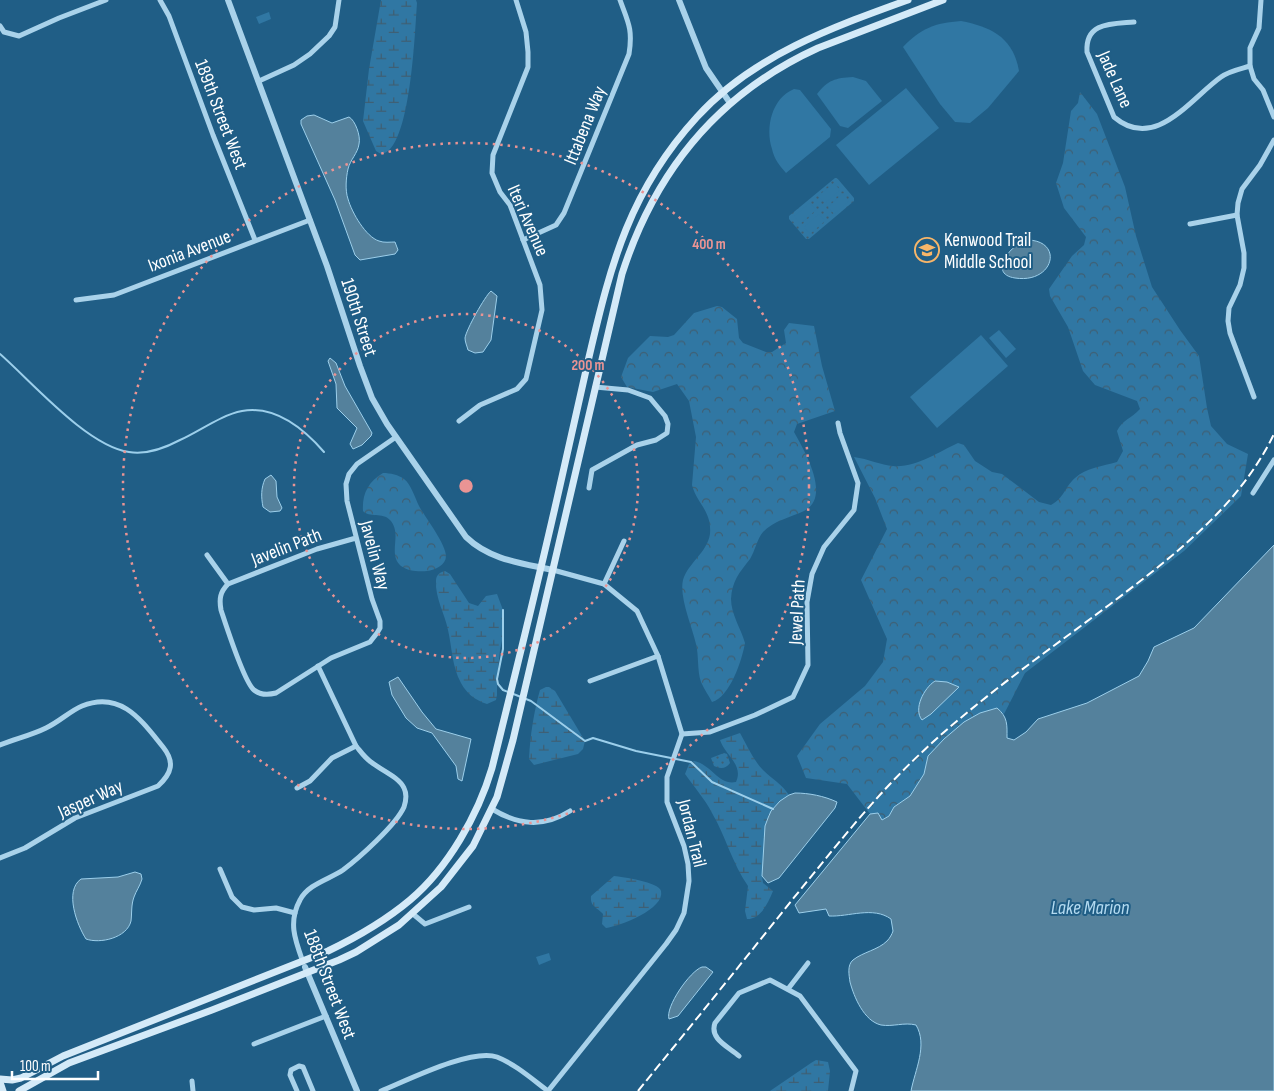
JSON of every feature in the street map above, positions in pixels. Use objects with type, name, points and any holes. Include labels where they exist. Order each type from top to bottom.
[{"type":"main road","points":[[19,1091],[69,1063],[305,967],[328,951],[358,936],[386,918],[411,899],[444,862],[471,821],[487,787],[541,567],[601,307],[620,241],[638,200],[665,154],[697,117],[722,93],[750,71],[818,34],[908,0]]},
{"type":"main road","points":[[3,1091],[0,1081],[21,1078],[63,1056],[305,967],[356,952],[399,925],[441,887],[473,846],[497,797],[513,740],[622,274],[644,217],[676,162],[730,102],[774,71],[798,57],[853,33],[943,0]]},
{"type":"street","points":[[0,26],[9,35],[19,36],[106,0]]},
{"type":"street","name":"189th Street West","points":[[160,0],[169,16],[255,240]]},
{"type":"street","name":"190th Street","points":[[228,0],[310,220],[363,375],[377,407],[466,537],[474,545],[497,557],[553,570]]},
{"type":"street","points":[[259,81],[294,65],[310,54],[329,36],[335,27],[339,0]]},
{"type":"street","name":"Iteri Avenue","points":[[459,420],[480,405],[517,389],[526,379],[542,310],[540,285],[510,205],[500,192],[492,173],[493,155],[528,67],[526,32],[516,0]]},
{"type":"street","name":"Ittabena Way","points":[[523,240],[556,225],[564,213],[629,54],[632,37],[620,0]]},
{"type":"street","points":[[679,0],[705,64],[722,93],[730,102]]},
{"type":"street","points":[[1261,0],[1259,28],[1250,48],[1250,66],[1254,79],[1263,90],[1274,117]]},
{"type":"street","name":"Jade Lane","points":[[1134,22],[1108,25],[1094,30],[1086,42],[1087,52],[1114,117],[1134,128],[1147,129],[1161,125],[1222,76],[1250,66]]},
{"type":"street","points":[[1254,398],[1230,333],[1228,321],[1229,308],[1240,285],[1244,268],[1244,253],[1237,215],[1238,203],[1242,189],[1260,165],[1274,140]]},
{"type":"street","points":[[1190,224],[1237,215]]},
{"type":"street","name":"Ixonia Avenue","points":[[76,300],[114,295],[310,220]]},
{"type":"street","points":[[589,488],[592,470],[637,446],[656,440],[667,433],[668,424],[665,416],[650,398],[628,390],[595,388]]},
{"type":"street","name":"Jewel Path","points":[[682,734],[710,732],[755,715],[793,697],[808,665],[807,602],[812,574],[824,547],[854,510],[858,483],[838,423]]},
{"type":"street","name":"Javelin Way","points":[[318,666],[331,658],[370,642],[380,628],[380,621],[356,538],[346,495],[346,484],[350,474],[362,460],[396,437]]},
{"type":"street","points":[[1253,493],[1274,460]]},
{"type":"street","name":"Javelin Path","points":[[228,584],[317,549],[356,538]]},
{"type":"street","points":[[604,584],[624,541]]},
{"type":"street","points":[[207,555],[228,584],[220,595],[221,610],[247,680],[252,688],[262,694],[276,693],[318,666]]},
{"type":"street","points":[[553,570],[604,584],[637,611],[658,656],[682,734]]},
{"type":"street","points":[[590,681],[658,656]]},
{"type":"street","name":"188th Street West","points":[[318,666],[356,746],[371,762],[401,784],[406,796],[402,812],[367,850],[339,872],[308,890],[299,901],[292,924],[293,933],[305,967],[357,1091]]},
{"type":"street","name":"Jasper Way","points":[[0,745],[45,728],[82,706],[101,702],[121,705],[138,715],[167,751],[171,764],[168,777],[158,786],[75,818],[25,848],[0,858]]},
{"type":"street","name":"Jordan Trail","points":[[548,1091],[666,944],[676,930],[684,913],[689,881],[688,864],[684,846],[667,802],[667,777],[682,734]]},
{"type":"street","points":[[297,788],[310,781],[332,758],[356,746]]},
{"type":"street","points":[[492,809],[514,820],[532,823],[558,818],[570,811]]},
{"type":"street","points":[[220,869],[232,897],[242,907],[254,910],[276,908],[295,914]]},
{"type":"street","points":[[412,914],[425,924],[469,907]]},
{"type":"street","points":[[788,990],[808,964]]},
{"type":"street","points":[[739,1056],[715,1036],[713,1029],[715,1023],[739,994],[770,980],[800,996],[856,1071],[851,1091]]},
{"type":"street","points":[[254,1044],[326,1016]]},
{"type":"street","points":[[381,1091],[461,1059],[480,1055],[496,1057],[524,1072],[548,1091]]},
{"type":"street","points":[[297,1091],[290,1075],[291,1070],[299,1066],[303,1067],[313,1091]]},
{"type":"street","points":[[192,1080],[193,1091]]},
{"type":"green space","points":[[381,0],[416,0],[417,3],[413,61],[405,112],[399,133],[391,148],[381,154],[376,151],[363,121],[369,69]]},
{"type":"green space","points":[[269,12],[271,19],[259,24],[256,17]]},
{"type":"green space","points":[[961,21],[991,30],[1006,42],[1012,50],[1019,71],[988,108],[970,123],[955,122],[940,104],[903,47],[922,31],[936,25]]},
{"type":"green space","points":[[853,77],[866,81],[882,101],[848,128],[840,126],[817,94],[832,81]]},
{"type":"green space","points":[[906,88],[939,128],[869,185],[836,145]]},
{"type":"green space","points":[[794,89],[800,90],[831,129],[830,137],[786,173],[773,153],[769,132],[772,114],[780,99]]},
{"type":"green space","points":[[1080,92],[1097,114],[1125,187],[1136,236],[1152,287],[1199,356],[1211,426],[1227,444],[1248,454],[1241,496],[1184,551],[1025,673],[1004,714],[997,708],[928,756],[924,774],[910,796],[894,807],[889,816],[881,820],[878,813],[870,814],[847,784],[806,778],[797,756],[820,724],[865,686],[883,662],[887,639],[861,580],[887,529],[875,498],[854,457],[893,466],[910,465],[958,443],[964,445],[975,461],[992,472],[1002,474],[1039,502],[1051,505],[1059,499],[1071,482],[1079,475],[1117,462],[1123,451],[1117,431],[1122,424],[1140,409],[1137,401],[1095,385],[1083,371],[1068,327],[1050,296],[1049,289],[1072,256],[1084,245],[1086,237],[1064,208],[1056,183],[1063,163],[1071,111],[1078,103]]},
{"type":"green space","points":[[835,178],[854,198],[854,201],[809,239],[806,239],[789,219],[789,216]]},
{"type":"green space","points":[[834,183],[840,190],[825,203],[818,196]]},
{"type":"green space","points":[[843,193],[849,201],[834,214],[828,207]]},
{"type":"green space","points":[[810,203],[816,210],[800,224],[794,216]]},
{"type":"green space","points":[[819,214],[825,221],[810,234],[804,227]]},
{"type":"green space","points":[[717,306],[722,307],[737,319],[739,338],[743,343],[766,352],[772,352],[786,343],[784,330],[789,323],[814,326],[822,366],[835,411],[797,424],[794,432],[809,461],[816,485],[816,495],[812,504],[804,511],[777,522],[763,532],[750,559],[737,578],[733,587],[731,605],[745,643],[738,668],[730,686],[718,699],[712,702],[701,682],[696,644],[686,612],[682,587],[685,574],[705,547],[710,534],[707,513],[694,492],[692,485],[696,437],[689,401],[677,384],[653,392],[627,387],[621,377],[628,358],[650,336],[668,337],[674,335],[694,313]]},
{"type":"green space","points":[[999,330],[1016,349],[1006,358],[989,338]]},
{"type":"green space","points":[[981,335],[1008,366],[937,428],[910,397]]},
{"type":"green space","points":[[383,473],[400,476],[409,484],[413,491],[419,506],[445,551],[446,559],[437,568],[421,571],[410,570],[401,566],[395,556],[396,538],[394,526],[390,520],[384,516],[369,514],[363,511],[367,489],[373,480]]},
{"type":"green space","points":[[445,571],[450,574],[469,603],[478,606],[486,596],[497,594],[503,610],[503,636],[497,679],[497,695],[496,700],[487,704],[469,693],[463,687],[458,677],[447,624],[436,587],[438,575]]},
{"type":"green space","points":[[546,687],[555,691],[585,741],[583,749],[578,754],[534,765],[529,759],[530,741],[540,690]]},
{"type":"green space","points":[[740,733],[759,766],[789,795],[771,812],[767,823],[762,876],[763,883],[773,891],[760,913],[747,919],[745,911],[748,886],[709,808],[685,774],[689,764],[694,761],[705,766],[725,781],[736,782],[738,770],[720,740]]},
{"type":"green space","points":[[724,753],[727,754],[730,763],[723,768],[714,766],[711,758]]},
{"type":"green space","points":[[614,876],[654,885],[661,891],[660,898],[656,904],[640,916],[606,928],[602,924],[603,914],[593,905],[591,896]]},
{"type":"green space","points":[[549,953],[551,960],[539,965],[536,957]]},
{"type":"green space","points":[[816,1060],[828,1062],[830,1071],[828,1091],[770,1091],[811,1063]]},
{"type":"water","points":[[314,115],[332,123],[349,117],[353,121],[359,141],[347,173],[346,188],[348,199],[356,217],[369,235],[381,242],[395,242],[398,250],[395,254],[360,260],[355,255],[335,200],[301,124],[301,120],[307,116]]},
{"type":"water","points":[[1028,240],[1039,242],[1047,247],[1050,254],[1050,262],[1046,269],[1039,275],[1028,278],[1015,278],[1007,275],[1003,271],[1002,265],[1009,252],[1021,242]]},
{"type":"water","points":[[491,291],[497,296],[491,340],[483,352],[475,353],[468,350],[465,338],[476,313]]},
{"type":"water","points":[[330,358],[336,363],[345,386],[372,433],[362,445],[353,449],[350,444],[357,428],[337,408],[336,384],[328,361]]},
{"type":"water","points":[[271,475],[276,481],[277,497],[282,508],[280,511],[270,512],[263,507],[263,486],[265,479]]},
{"type":"water","name":"Lake Marion","points":[[1274,545],[1274,1091],[911,1091],[921,1049],[921,1041],[916,1025],[881,1025],[875,1023],[865,1014],[857,1001],[849,976],[849,967],[853,960],[879,947],[889,939],[893,931],[891,919],[877,913],[829,916],[826,909],[799,913],[795,905],[870,814],[878,813],[882,820],[889,816],[894,807],[910,796],[924,774],[928,756],[964,722],[980,713],[997,708],[1005,718],[1007,738],[1014,740],[1026,732],[1038,719],[1087,703],[1139,676],[1154,647],[1194,628]]},
{"type":"water","points":[[398,677],[436,729],[471,739],[462,781],[458,779],[456,766],[432,733],[417,728],[406,718],[392,695],[389,682]]},
{"type":"water","points":[[935,681],[947,682],[959,687],[931,714],[922,720],[919,710],[921,699],[927,688]]},
{"type":"water","points":[[795,793],[816,795],[837,802],[835,808],[779,878],[768,883],[762,876],[765,826],[771,811],[780,801]]},
{"type":"water","points":[[135,872],[141,874],[142,879],[133,900],[131,921],[128,927],[119,935],[105,940],[86,939],[74,908],[73,891],[76,884],[81,879],[118,877]]},
{"type":"water","points":[[702,967],[706,967],[713,972],[678,1016],[669,1019],[671,1006],[685,982]]},
{"type":"waterway","points":[[0,354],[78,426],[113,447],[129,452],[142,453],[162,448],[226,416],[242,411],[254,410],[277,415],[288,421],[298,427],[324,452]]},
{"type":"waterway","points":[[503,610],[503,649],[497,679],[498,684],[503,690],[521,697]]},
{"type":"waterway","points":[[526,699],[585,741],[593,738],[636,751],[691,762],[712,782],[773,809]]},
{"type":"railway","points":[[638,1091],[838,843],[903,771],[965,714],[1133,587],[1180,549],[1223,508],[1242,485],[1259,461],[1274,434]]},
{"type":"place","name":"Kenwood Trail Middle School","points":[[927,250]]}]
